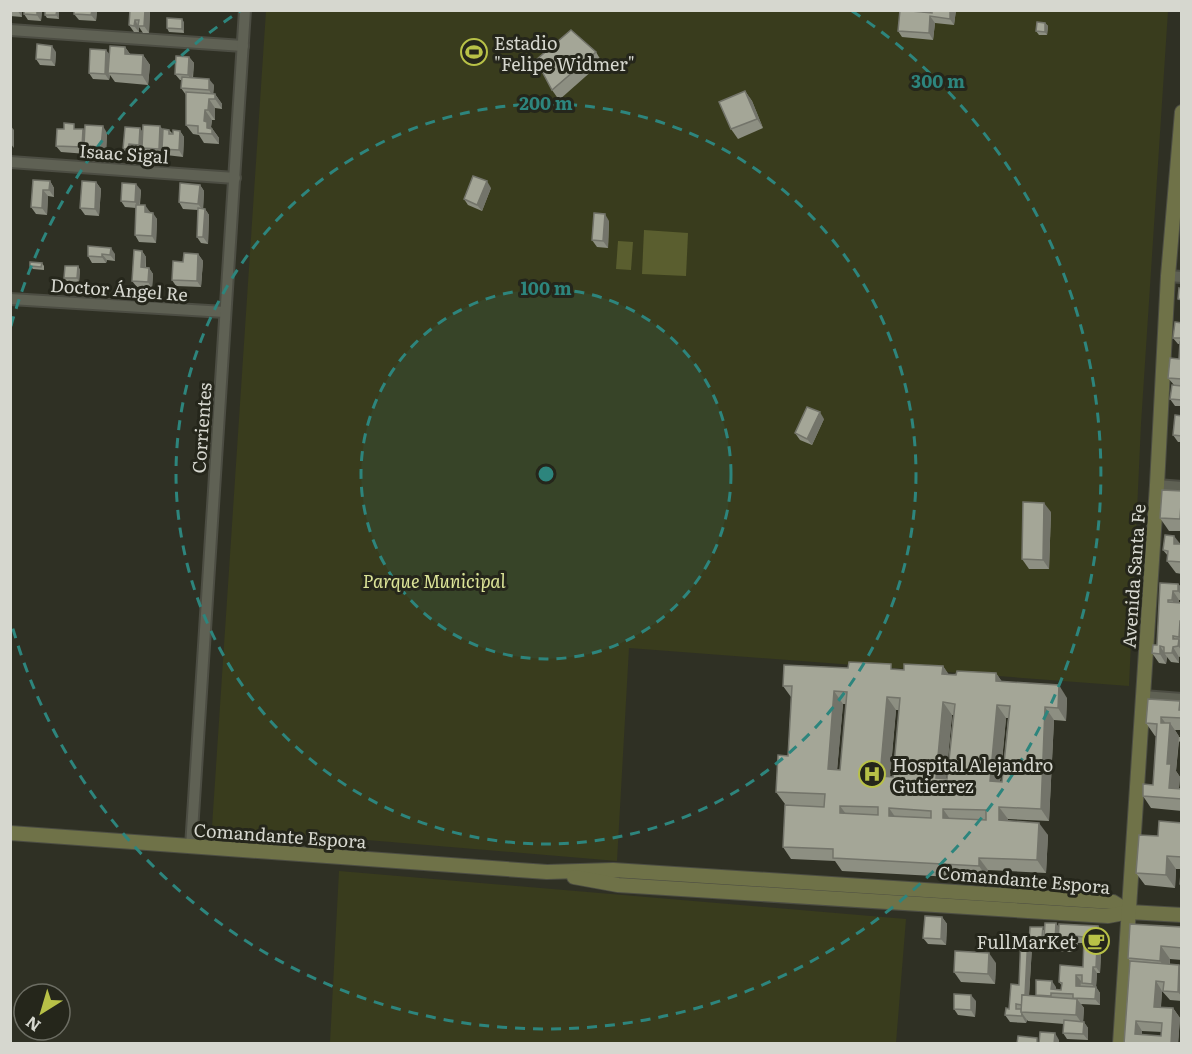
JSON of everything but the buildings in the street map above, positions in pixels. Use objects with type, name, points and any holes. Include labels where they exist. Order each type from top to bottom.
[{"type":"street","name":"Corrientes","points":[[191,847],[245,10]]},
{"type":"street","points":[[10,30],[243,46]]},
{"type":"street","name":"Avenida Santa Fe","points":[[1120,1044],[1157,485],[1175,276],[1182,112]]},
{"type":"street","name":"Isaac Sigal","points":[[10,162],[235,178]]},
{"type":"street","name":"Doctor Ángel Re","points":[[10,299],[225,312]]},
{"type":"street","points":[[1157,485],[1182,486]]},
{"type":"street","points":[[1143,696],[1182,699]]},
{"type":"street","name":"Comandante Espora","points":[[10,833],[547,872],[613,870],[1113,902],[1129,912],[1182,915]]},
{"type":"green space","name":"Parque Municipal","points":[[266,11],[1168,11],[1141,424],[1129,686],[629,648],[617,861],[212,827]]},
{"type":"green space","points":[[339,871],[906,919],[896,1043],[330,1043]]},
{"type":"shaded area","points":[[644,230],[688,233],[686,276],[642,274]]},
{"type":"shaded area","points":[[618,241],[633,242],[631,270],[616,269]]},
{"type":"place","name":"Estadio \"Felipe Widmer\"","points":[[474,52]]},
{"type":"place","name":"Hospital Alejandro Gutierrez","points":[[872,774]]},
{"type":"place","name":"FullMarKet","points":[[1096,941]]}]
